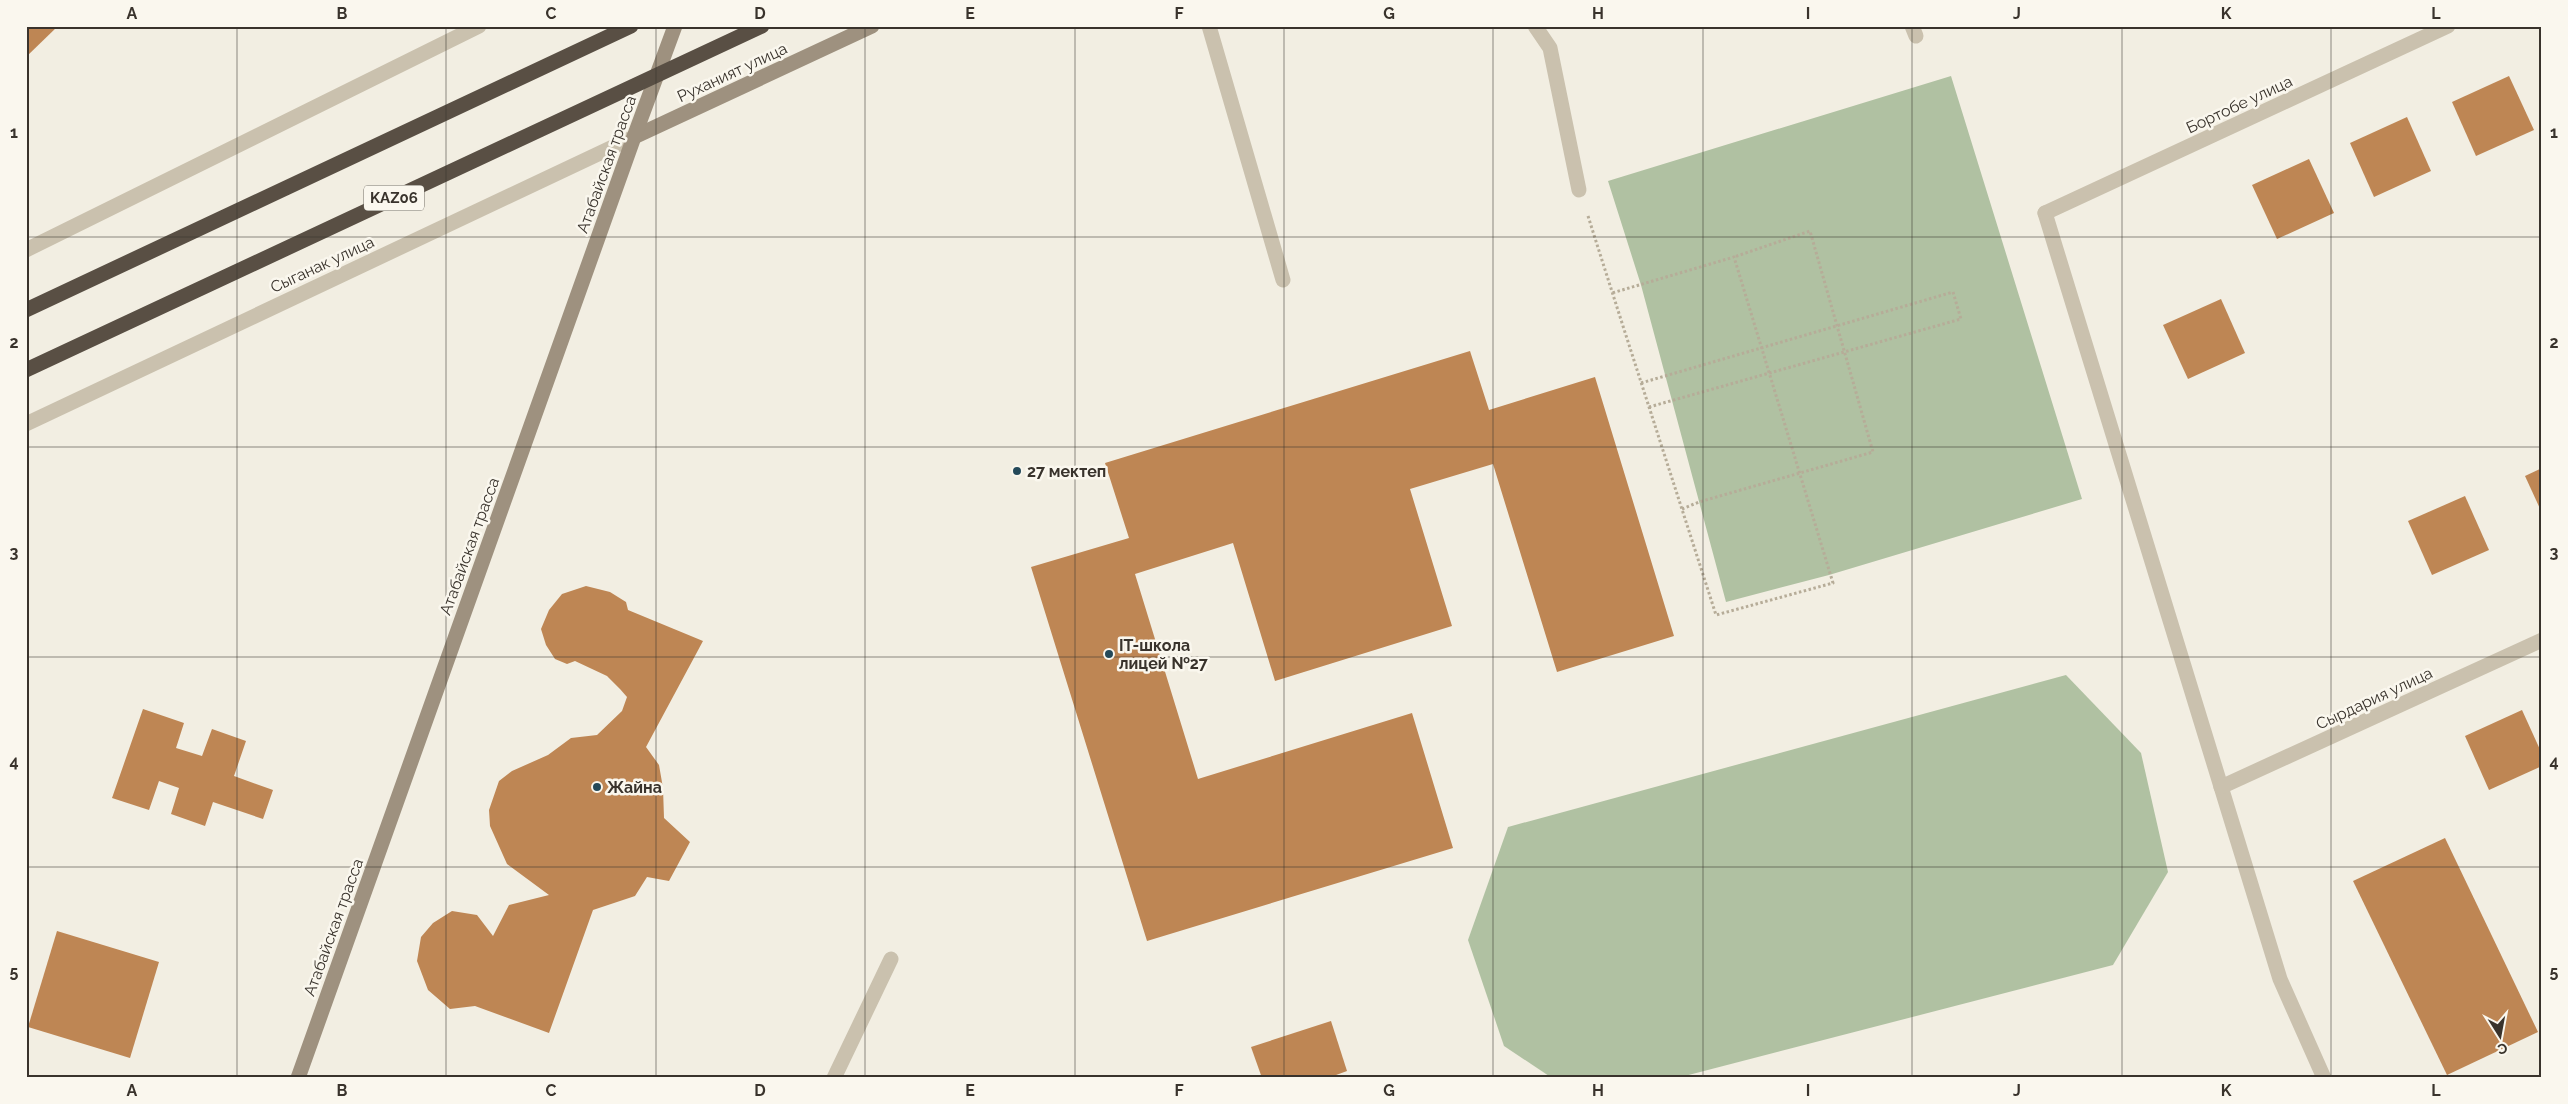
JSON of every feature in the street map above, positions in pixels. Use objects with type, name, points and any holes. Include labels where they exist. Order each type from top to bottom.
[{"type":"highway","points":[[26,310],[631,26]]},
{"type":"highway","name":"KАZ06","points":[[26,370],[762,26]]},
{"type":"main road","name":"Атабайская трасса","points":[[298,1078],[675,26]]},
{"type":"main road","name":"Руханият улица","points":[[634,137],[872,26]]},
{"type":"street","points":[[26,250],[479,26]]},
{"type":"street","points":[[1208,26],[1283,280]]},
{"type":"street","points":[[1535,26],[1550,48],[1579,190]]},
{"type":"street","name":"Бортобе улица","points":[[2221,787],[2045,213],[2448,26]]},
{"type":"street","name":"Сыганак улица","points":[[26,424],[634,137]]},
{"type":"street","name":"Сырдария улица","points":[[2221,787],[2542,640]]},
{"type":"street","points":[[2221,787],[2280,979],[2324,1078]]},
{"type":"street","points":[[834,1078],[891,959]]},
{"type":"path","points":[[1579,190],[1716,614],[1833,583],[1734,257]]},
{"type":"path","points":[[1612,294],[1810,232],[1873,452],[1699,502],[1682,509]]},
{"type":"path","points":[[1641,383],[1953,292],[1960,319],[1649,407]]},
{"type":"green space","points":[[1951,76],[2082,499],[1829,575],[1726,602],[1641,285],[1608,181]]},
{"type":"green space","points":[[2066,675],[2141,753],[2168,872],[2113,965],[1677,1078],[1552,1078],[1504,1046],[1468,940],[1508,827]]},
{"type":"building","points":[[26,26],[58,26],[26,57]]},
{"type":"building","points":[[2509,76],[2534,130],[2476,156],[2452,102]]},
{"type":"building","points":[[2407,117],[2431,171],[2374,197],[2350,143]]},
{"type":"building","points":[[2309,159],[2334,213],[2277,239],[2252,185]]},
{"type":"building","points":[[2221,299],[2245,353],[2188,379],[2163,325]]},
{"type":"building","name":"IT-школа лицей №27","points":[[1470,351],[1489,410],[1595,377],[1674,636],[1557,672],[1493,464],[1410,489],[1452,626],[1275,681],[1233,543],[1135,574],[1198,779],[1412,713],[1453,848],[1147,941],[1031,567],[1129,538],[1105,463]]},
{"type":"building","points":[[2542,468],[2542,513],[2525,476]]},
{"type":"building","points":[[2465,496],[2489,550],[2432,575],[2408,521]]},
{"type":"building","points":[[586,586],[610,592],[626,602],[628,610],[703,641],[646,747],[659,765],[663,788],[664,818],[690,842],[669,881],[647,877],[635,896],[593,910],[549,1033],[475,1006],[450,1009],[428,990],[417,961],[421,937],[433,923],[452,911],[477,915],[493,936],[509,905],[549,895],[507,864],[490,826],[489,810],[499,781],[512,771],[548,755],[571,738],[597,735],[622,711],[627,697],[620,689],[607,676],[575,661],[567,664],[555,659],[546,645],[541,629],[549,610],[562,594]]},
{"type":"building","points":[[143,709],[184,723],[176,748],[202,756],[212,729],[246,741],[234,776],[273,790],[263,819],[213,802],[205,826],[171,814],[179,788],[159,781],[149,810],[112,798]]},
{"type":"building","points":[[2522,710],[2542,754],[2542,766],[2489,790],[2465,736]]},
{"type":"building","points":[[2445,838],[2538,1032],[2447,1075],[2353,881]]},
{"type":"building","points":[[57,931],[159,962],[130,1058],[28,1027]]},
{"type":"building","points":[[1331,1021],[1347,1071],[1328,1078],[1262,1078],[1251,1047]]},
{"type":"place","name":"27 мектеп","points":[[1017,471]]},
{"type":"place","name":"IT-школа лицей №27","points":[[1109,654]]},
{"type":"place","name":"Жайна","points":[[597,787]]}]
